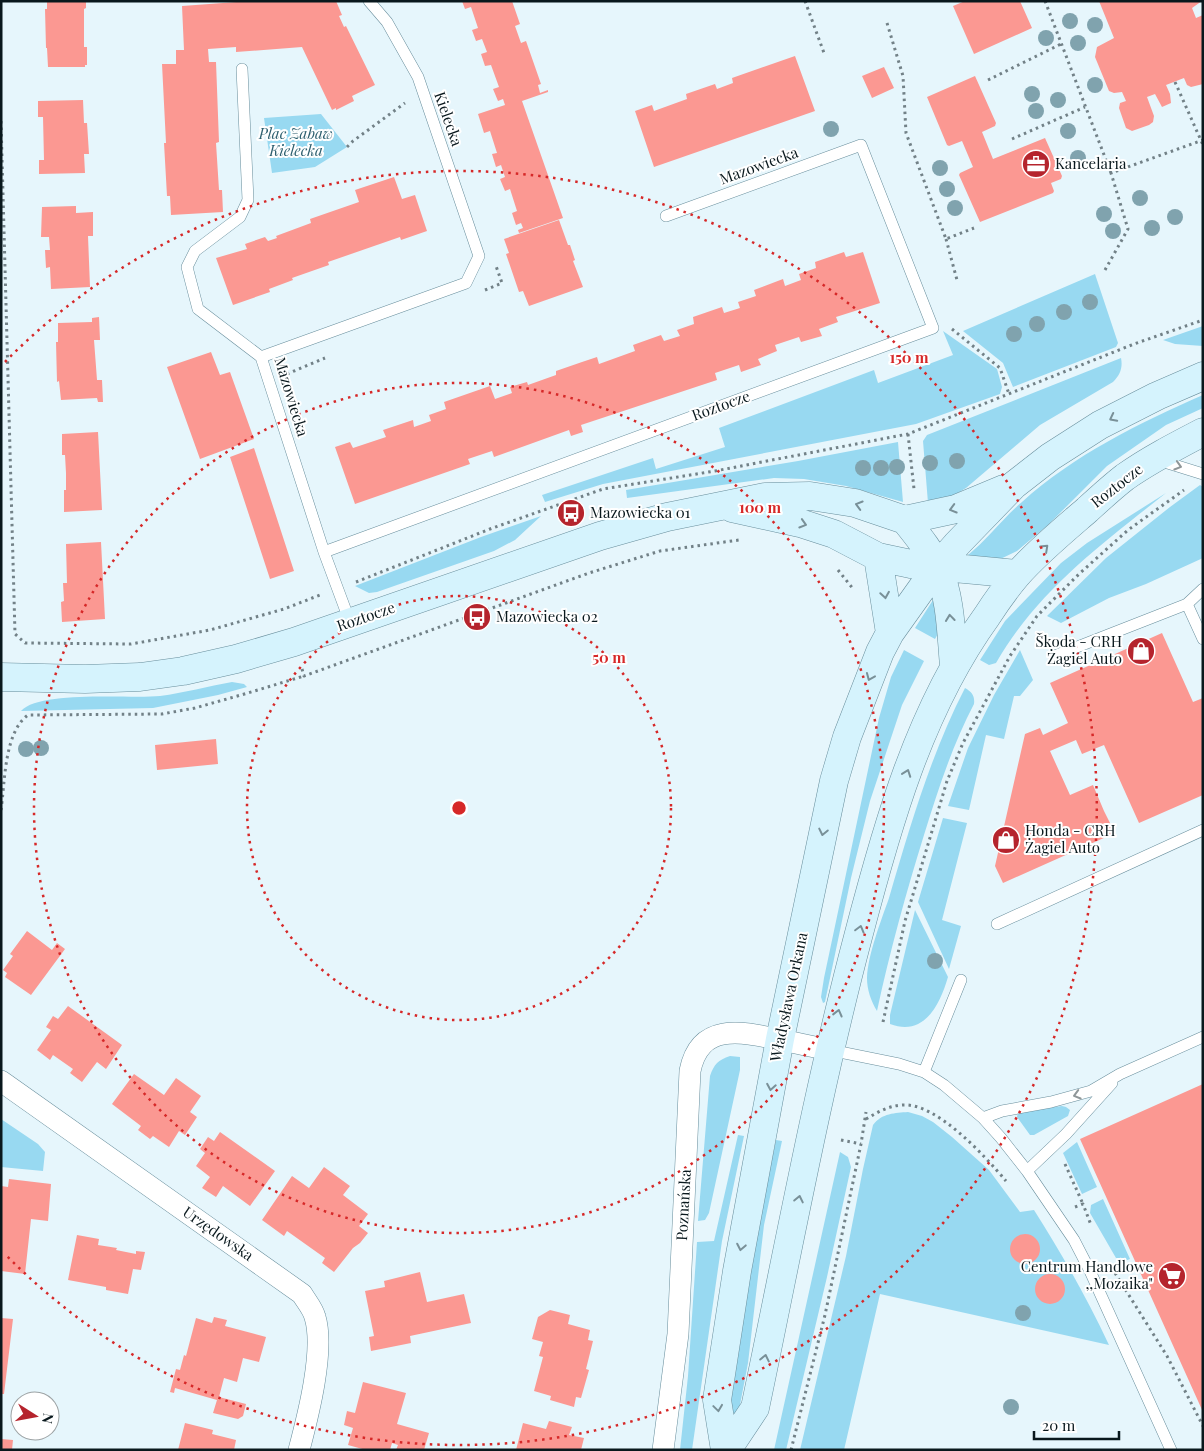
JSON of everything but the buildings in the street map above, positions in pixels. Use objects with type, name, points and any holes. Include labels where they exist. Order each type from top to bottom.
[{"type":"street","points":[[937,567],[1014,485],[1050,457],[1100,425],[1156,396],[1203,376]]},
{"type":"street","name":"Roztocze","points":[[985,617],[1018,574],[1072,523],[1124,478],[1153,459],[1203,432]]},
{"type":"street","points":[[954,666],[950,612],[946,590],[937,567],[926,547],[905,520],[956,509],[1014,485]]},
{"type":"street","name":"Roztocze","points":[[1,677],[85,679],[158,675],[236,659],[294,642],[600,536],[668,517],[765,496],[810,496],[855,503],[905,520]]},
{"type":"street","name":"Roztocze","points":[[721,505],[800,523],[825,532],[878,557],[911,564],[1018,574]]},
{"type":"street","points":[[878,557],[890,633]]},
{"type":"street","name":"Władysława Orkana","points":[[726,1450],[717,1400],[737,1271],[780,1039],[834,781],[863,693],[890,633],[937,567]]},
{"type":"street","name":"Władysława Orkana","points":[[726,1450],[755,1408],[830,1050],[868,898],[904,783],[924,728],[954,666],[985,617]]},
{"type":"street","name":"Poznańska","points":[[663,1450],[678,1334],[690,1071],[693,1056],[703,1043],[722,1034],[752,1033],[830,1050]]},
{"type":"street","name":"Urzędowska","points":[[1,1081],[302,1294],[315,1317],[318,1344],[310,1410],[299,1450]]},
{"type":"lane","name":"Kielecka","points":[[369,1],[387,22],[418,77],[479,256]]},
{"type":"lane","points":[[242,69],[248,200],[240,217],[195,252],[187,267],[198,309],[261,357]]},
{"type":"lane","name":"Mazowiecka","points":[[666,216],[862,145]]},
{"type":"lane","name":"Roztocze","points":[[324,552],[933,328],[862,145]]},
{"type":"lane","name":"Mazowiecka","points":[[350,622],[324,552],[261,357],[466,283],[479,256]]},
{"type":"lane","points":[[1153,459],[1203,474]]},
{"type":"lane","points":[[1054,656],[1187,604],[1203,589]]},
{"type":"lane","points":[[1187,604],[1203,639]]},
{"type":"lane","points":[[997,924],[1203,830]]},
{"type":"lane","points":[[924,1072],[961,980]]},
{"type":"lane","points":[[982,1118],[1002,1111],[1051,1102],[1091,1091],[1120,1074],[1203,1037]]},
{"type":"lane","points":[[830,1050],[899,1064],[924,1072],[944,1085],[982,1118],[1027,1171],[1078,1248],[1172,1450]]},
{"type":"lane","points":[[1027,1171],[1056,1143],[1120,1074]]},
{"type":"path","points":[[805,1],[824,53]]},
{"type":"path","points":[[1045,1],[1111,173],[1128,230],[1105,270]]},
{"type":"path","points":[[887,23],[903,76],[906,133],[946,239],[957,280]]},
{"type":"path","points":[[988,80],[1061,44]]},
{"type":"path","points":[[1175,82],[1203,145]]},
{"type":"path","points":[[347,147],[422,90]]},
{"type":"path","points":[[1012,139],[1085,107]]},
{"type":"path","points":[[1,121],[15,634],[25,643]]},
{"type":"path","points":[[1111,173],[1202,140]]},
{"type":"path","points":[[946,239],[974,228]]},
{"type":"path","points":[[945,323],[1000,368],[1009,394]]},
{"type":"path","points":[[883,1022],[905,921],[947,781],[963,743],[1010,656],[1037,616],[1079,574],[1128,530],[1183,491],[1191,488]]},
{"type":"path","points":[[1,810],[10,742],[20,720],[28,715],[162,714],[223,700],[304,676],[606,568],[660,551],[746,540]]},
{"type":"path","points":[[832,563],[856,592]]},
{"type":"path","points":[[284,609],[304,676]]},
{"type":"path","points":[[866,1120],[885,1108],[903,1104],[923,1108],[940,1118],[983,1154],[1012,1188]]},
{"type":"path","points":[[791,1450],[825,1315],[866,1120],[866,1112]]},
{"type":"path","points":[[841,1140],[861,1144]]},
{"type":"path","points":[[1056,1143],[1094,1231]]},
{"type":"path","points":[[1070,1209],[1083,1204]]},
{"type":"path","points":[[1111,1266],[1167,1356],[1203,1426]]},
{"type":"green space","name":"Plac Zabaw Kielecka","points":[[321,114],[347,147],[315,167],[272,173],[264,118]]},
{"type":"green space","points":[[1095,274],[1118,343],[1116,347],[1013,387],[1003,363],[963,331]]},
{"type":"green space","points":[[1203,326],[1203,346],[1175,344],[1163,340]]},
{"type":"green space","points":[[943,331],[997,369],[1002,387],[1000,394],[916,424],[603,484],[545,502],[542,495],[653,458],[656,469],[725,447],[719,428],[874,370],[878,383],[953,355]]},
{"type":"green space","points":[[1121,358],[1122,365],[1120,371],[1113,382],[1040,425],[966,488],[953,496],[928,503],[923,441],[927,435]]},
{"type":"green space","points":[[1203,395],[1203,408],[1166,425],[1107,466],[1048,525],[1017,551],[990,564],[967,558],[1015,508],[1063,469],[1108,441]]},
{"type":"green space","points":[[898,442],[903,502],[846,486],[804,479],[774,478],[627,498],[626,490]]},
{"type":"green space","points":[[1200,485],[1203,487],[1203,558],[1146,584],[1109,598],[1061,623],[1047,616],[1106,558]]},
{"type":"green space","points":[[1166,493],[1095,550],[1051,591],[1031,613],[996,663],[989,665],[980,660],[1005,621],[1061,563],[1087,543]]},
{"type":"green space","points":[[541,516],[515,540],[494,551],[377,592],[369,593],[355,586],[481,537]]},
{"type":"green space","points":[[933,600],[939,632],[935,639],[915,628]]},
{"type":"green space","points":[[904,650],[924,661],[902,705],[870,801],[851,878],[825,1002],[823,1003],[821,997],[824,978],[879,718],[891,677]]},
{"type":"green space","points":[[1020,650],[1033,680],[1020,696],[1014,696],[1004,739],[986,735],[969,810],[948,806],[968,748],[994,695]]},
{"type":"green space","points":[[232,682],[244,684],[247,687],[153,708],[21,711],[31,704],[47,700],[86,697],[160,696]]},
{"type":"green space","points":[[965,688],[972,694],[974,704],[952,752],[929,818],[887,966],[877,1011],[867,982],[872,948],[922,791],[942,739]]},
{"type":"green space","points":[[943,818],[967,823],[942,920],[961,926],[949,969],[918,902]]},
{"type":"green space","points":[[915,910],[948,977],[940,998],[929,1016],[913,1026],[902,1027],[890,1024],[890,1015]]},
{"type":"green space","points":[[730,1056],[740,1057],[740,1070],[709,1213],[705,1220],[698,1221],[710,1076],[717,1063]]},
{"type":"green space","points":[[1062,1106],[1070,1110],[1068,1116],[1034,1135],[1030,1135],[1017,1117],[1018,1112]]},
{"type":"green space","points":[[908,1112],[933,1122],[989,1170],[1020,1212],[1034,1210],[1074,1276],[1109,1345],[880,1294],[844,1450],[800,1450],[846,1256],[873,1125],[885,1116]]},
{"type":"green space","points":[[1,1119],[38,1144],[45,1152],[43,1171],[1,1167]]},
{"type":"green space","points":[[738,1135],[744,1136],[722,1241],[692,1450],[680,1450],[688,1376],[697,1242],[714,1241]]},
{"type":"green space","points":[[776,1140],[782,1141],[764,1225],[748,1363],[739,1410],[732,1413],[730,1406],[751,1258]]},
{"type":"green space","points":[[1077,1142],[1097,1187],[1082,1194],[1063,1153]]},
{"type":"green space","points":[[840,1152],[848,1157],[851,1167],[827,1277],[786,1450],[774,1450]]},
{"type":"green space","points":[[1103,1199],[1130,1259],[1125,1261],[1116,1258],[1090,1213],[1091,1205]]},
{"type":"place","name":"Kancelaria","points":[[1036,164]]},
{"type":"place","name":"Mazowiecka 01","points":[[571,513]]},
{"type":"place","name":"Mazowiecka 02","points":[[477,617]]},
{"type":"place","name":"Škoda - CRH Żagiel Auto","points":[[1141,651]]},
{"type":"place","name":"Honda - CRH Żagiel Auto","points":[[1006,840]]},
{"type":"place","name":"Centrum Handlowe ,,Mozaika\"","points":[[1172,1276]]}]
